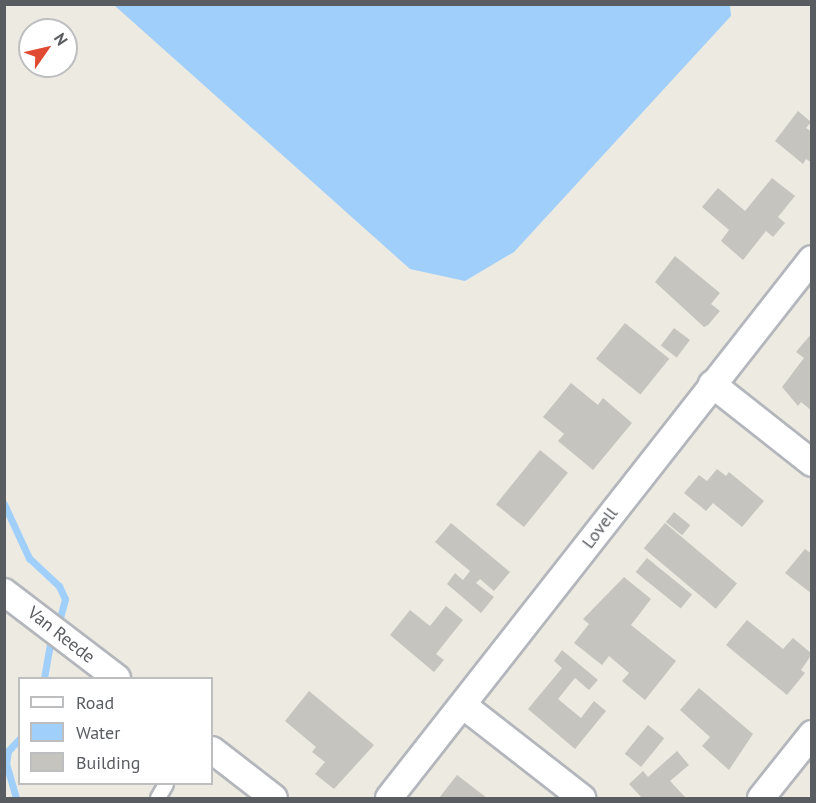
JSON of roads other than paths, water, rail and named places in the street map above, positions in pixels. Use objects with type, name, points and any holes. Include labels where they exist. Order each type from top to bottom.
[{"type":"street","name":"Lovell","points":[[389,798],[464,706],[712,384],[812,259]]},
{"type":"street","points":[[712,384],[812,463]]},
{"type":"street","name":"Van Reede","points":[[4,592],[116,677]]},
{"type":"street","points":[[464,706],[582,798]]},
{"type":"street","points":[[761,798],[812,734]]},
{"type":"street","points":[[213,751],[274,798]]},
{"type":"water","points":[[114,5],[730,5],[731,16],[514,252],[465,281],[410,269]]},
{"type":"waterway","points":[[4,504],[29,558],[59,586],[65,599],[60,618]]},
{"type":"waterway","points":[[44,677],[50,644]]},
{"type":"waterway","points":[[16,798],[6,764],[8,751],[18,740]]}]
